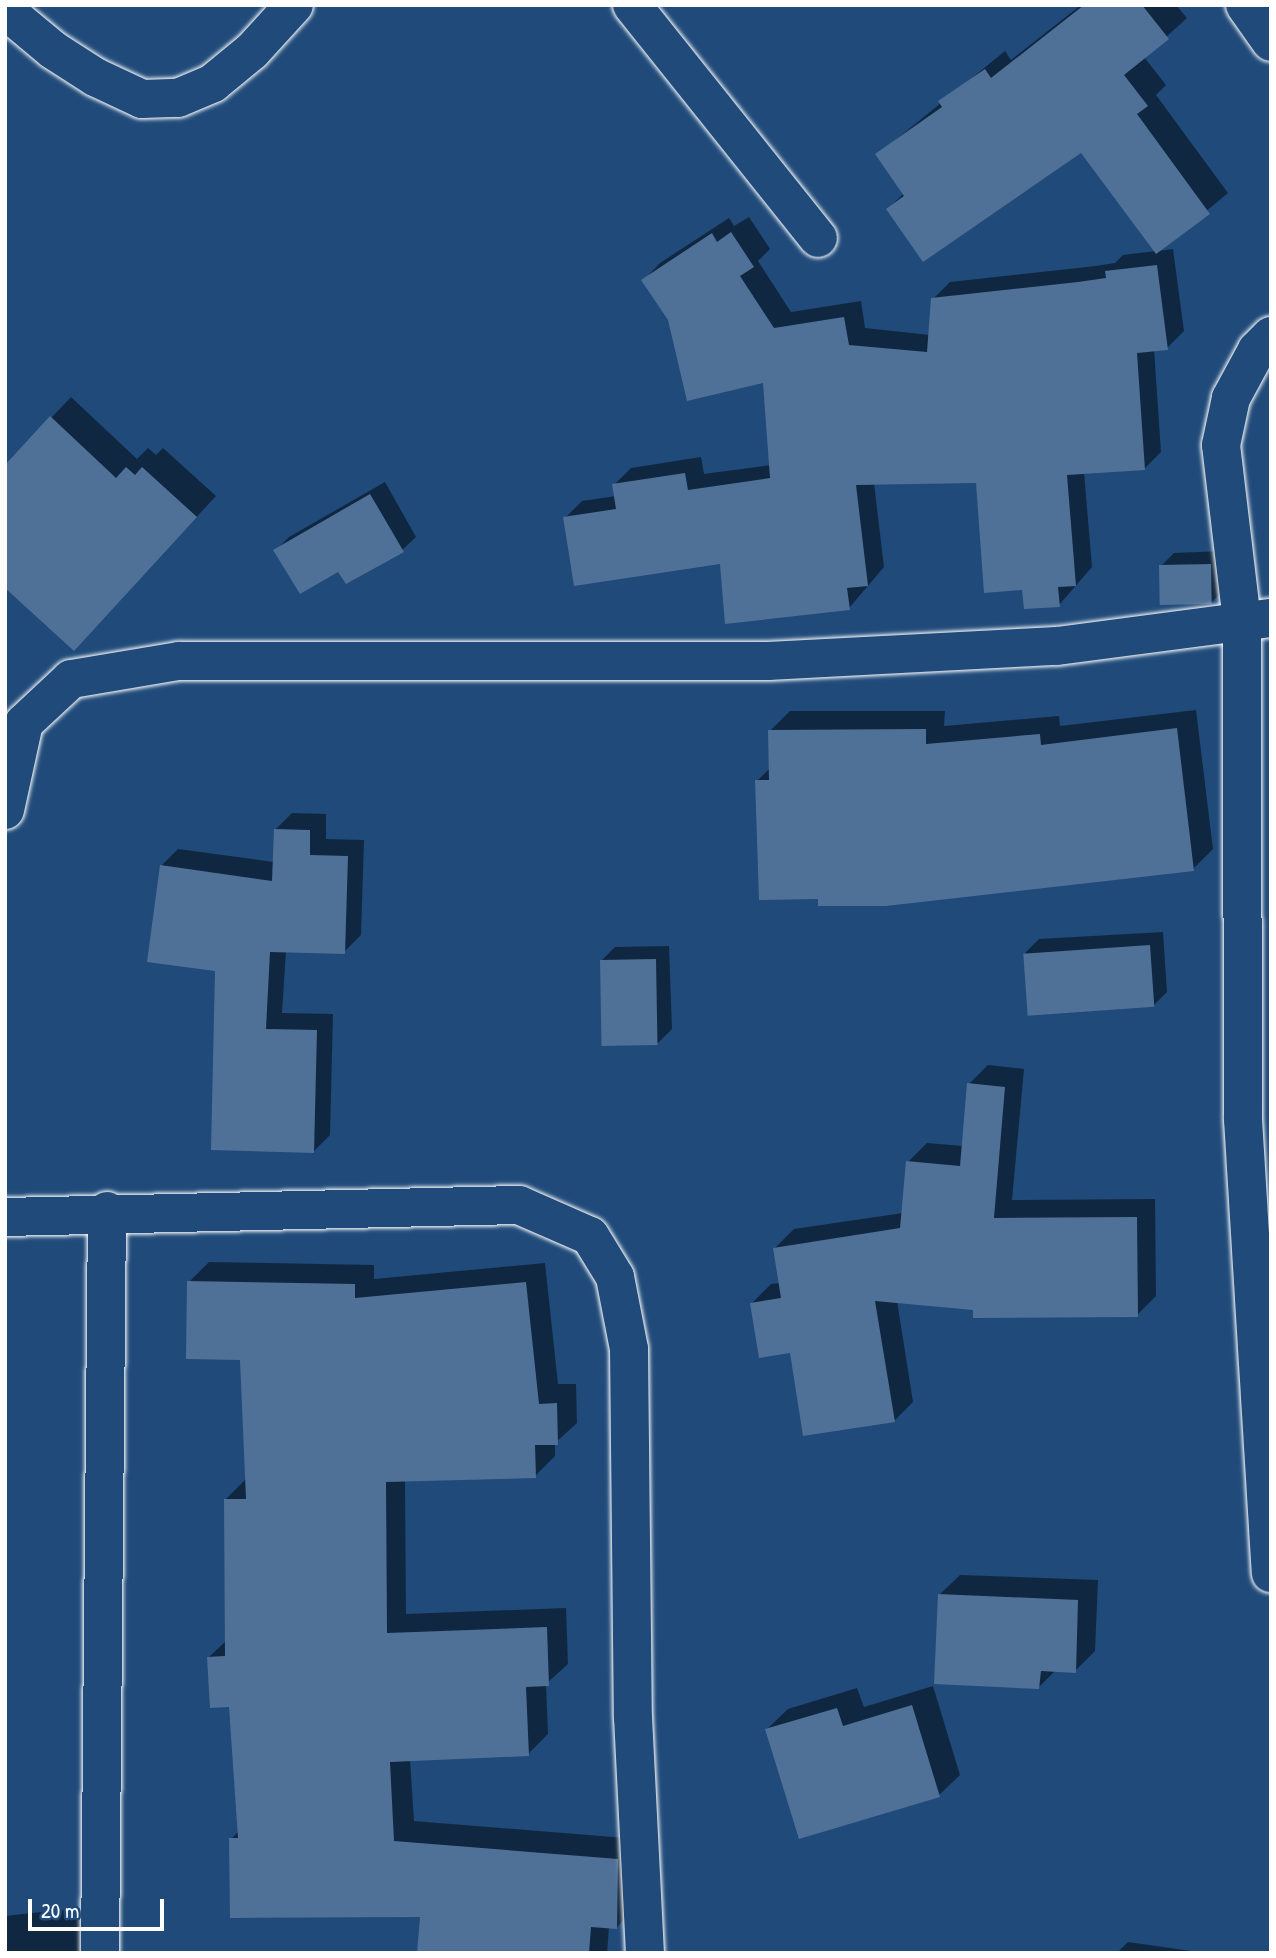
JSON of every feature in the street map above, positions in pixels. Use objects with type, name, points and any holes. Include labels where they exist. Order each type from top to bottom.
[{"type":"street","points":[[5,10],[53,50],[95,77],[142,99],[178,99],[213,83],[252,51],[294,5]]},
{"type":"street","points":[[632,5],[818,238]]},
{"type":"street","points":[[1245,5],[1271,43]]},
{"type":"street","points":[[1271,336],[1257,349],[1231,398],[1221,446],[1256,620],[1243,1119],[1271,1573]]},
{"type":"street","points":[[5,810],[24,723],[71,678],[179,661],[768,661],[1057,646],[1256,620]]},
{"type":"street","points":[[5,1217],[107,1211],[519,1205],[590,1236],[615,1277],[629,1349],[633,1717],[645,1953]]},
{"type":"street","points":[[100,1953],[107,1211]]},
{"type":"building","points":[[1084,5],[1142,5],[1169,39],[1124,75],[1148,106],[1137,114],[1210,214],[1156,254],[1081,153],[923,262],[886,209],[904,196],[875,154],[942,107],[938,101],[985,69],[991,78]]},
{"type":"building","points":[[731,232],[754,267],[740,276],[774,328],[844,317],[849,345],[927,352],[931,298],[1106,278],[1105,271],[1157,265],[1168,350],[1137,353],[1145,470],[1067,475],[1076,586],[1058,587],[1060,607],[1024,609],[1022,590],[984,593],[976,483],[856,485],[868,586],[847,588],[850,610],[725,624],[720,564],[574,586],[563,517],[616,509],[612,484],[685,473],[688,490],[770,478],[763,383],[687,401],[668,320],[641,280],[712,233],[717,242]]},
{"type":"building","points":[[50,416],[116,478],[126,467],[135,475],[142,467],[197,517],[74,651],[5,588],[5,465]]},
{"type":"building","points":[[370,494],[404,552],[346,584],[338,572],[300,594],[273,550]]},
{"type":"building","points":[[1211,564],[1212,604],[1160,605],[1159,565]]},
{"type":"building","points":[[1177,728],[1194,871],[886,906],[818,906],[818,899],[759,900],[755,780],[769,780],[768,730],[926,729],[926,744],[1040,734],[1041,745]]},
{"type":"building","points":[[274,829],[310,830],[310,855],[348,856],[345,954],[270,952],[266,1029],[317,1030],[314,1153],[211,1150],[215,971],[147,962],[160,865],[272,881]]},
{"type":"building","points":[[1150,945],[1154,1007],[1028,1016],[1023,954]]},
{"type":"building","points":[[656,959],[658,1045],[602,1046],[600,960]]},
{"type":"building","points":[[967,1083],[1005,1087],[994,1218],[1137,1217],[1138,1317],[973,1318],[973,1310],[875,1301],[895,1422],[803,1436],[790,1353],[759,1358],[750,1303],[781,1298],[773,1248],[900,1228],[906,1161],[960,1166]]},
{"type":"building","points":[[187,1281],[355,1284],[355,1298],[526,1282],[539,1404],[557,1403],[558,1445],[535,1445],[536,1478],[386,1482],[387,1633],[547,1627],[549,1686],[526,1687],[529,1756],[390,1762],[394,1841],[618,1859],[617,1929],[591,1927],[589,1953],[417,1953],[420,1917],[230,1918],[229,1838],[238,1838],[229,1707],[210,1708],[207,1657],[225,1656],[224,1499],[246,1499],[240,1360],[186,1359]]},
{"type":"building","points":[[938,1594],[1078,1600],[1076,1673],[1041,1671],[1039,1689],[934,1684]]},
{"type":"building","points":[[912,1705],[940,1797],[799,1839],[765,1729],[837,1708],[843,1726]]}]
